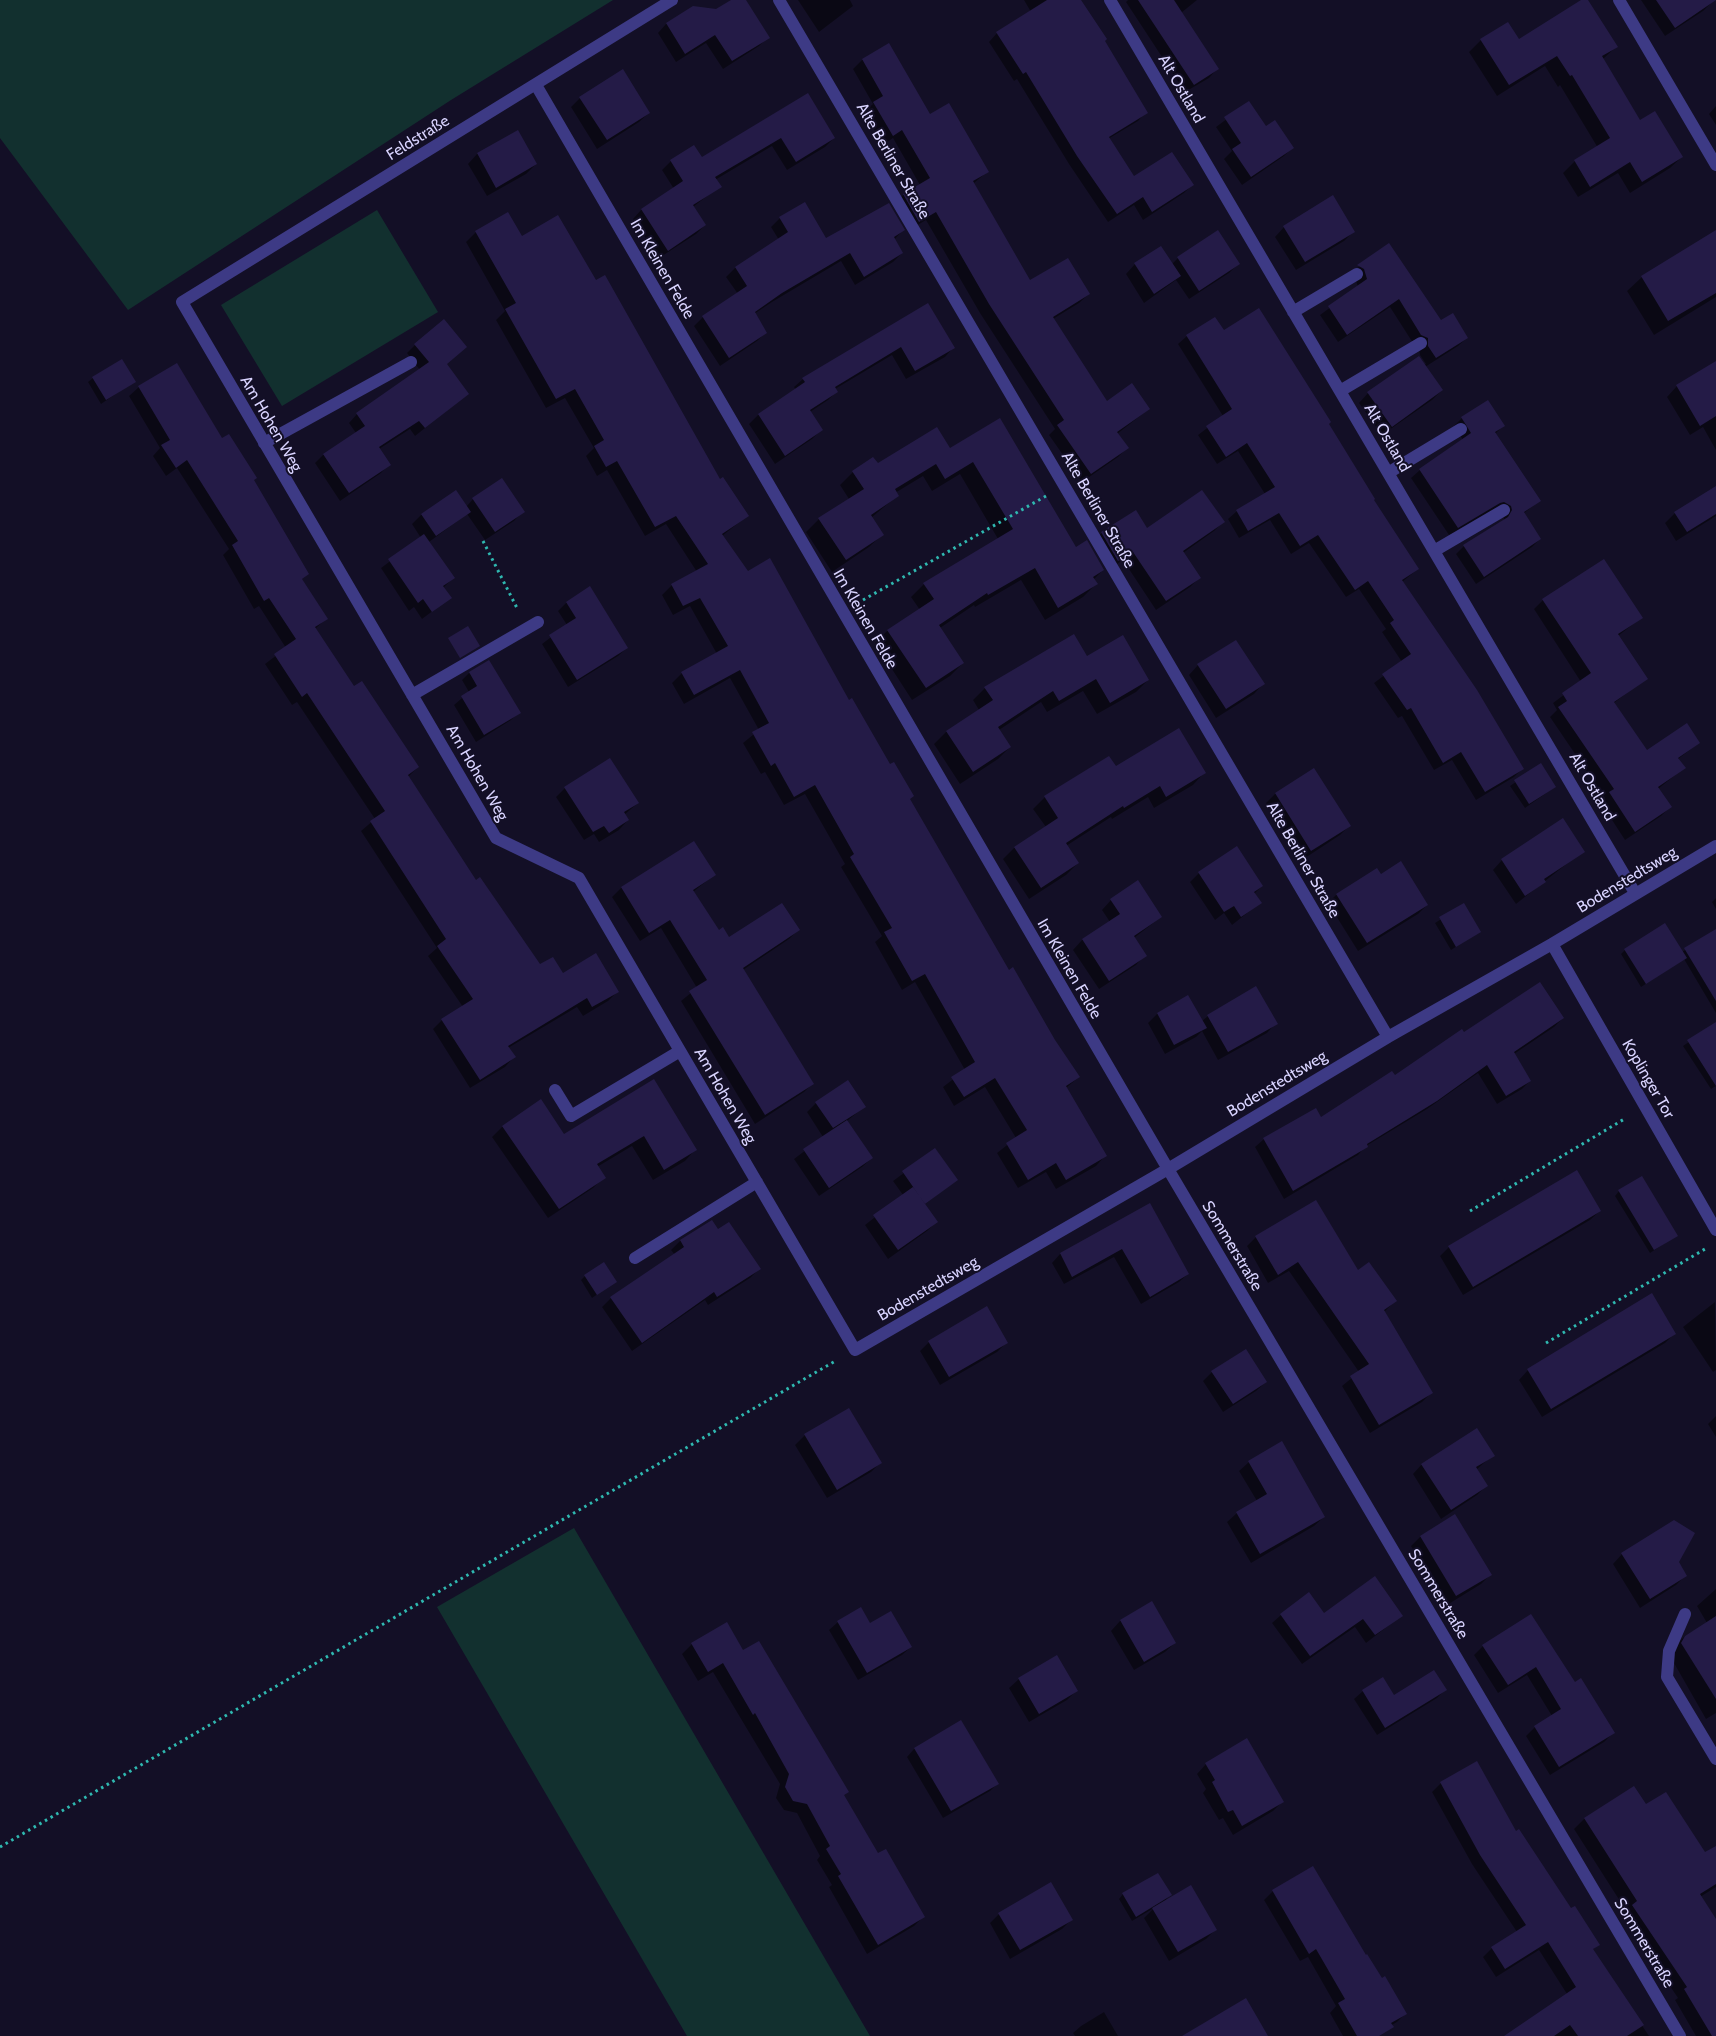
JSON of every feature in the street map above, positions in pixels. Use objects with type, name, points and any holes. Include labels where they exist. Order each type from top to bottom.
[{"type":"street","name":"Feldstraße","points":[[182,302],[672,0]]},
{"type":"street","name":"Alte Berliner Straße","points":[[779,0],[1388,1037]]},
{"type":"street","name":"Alt Ostland","points":[[1110,0],[1635,893]]},
{"type":"street","points":[[1620,0],[1716,165]]},
{"type":"street","name":"Im Kleinen Felde","points":[[536,85],[1168,1170]]},
{"type":"street","points":[[1294,312],[1357,274]]},
{"type":"street","name":"Am Hohen Weg","points":[[182,302],[496,838],[579,878],[855,1350]]},
{"type":"street","points":[[1340,391],[1421,342]]},
{"type":"street","points":[[264,443],[411,362]]},
{"type":"street","points":[[1388,473],[1461,429]]},
{"type":"street","points":[[1434,552],[1504,510]]},
{"type":"street","points":[[412,695],[533,625]]},
{"type":"street","name":"Bodenstedtsweg","points":[[855,1350],[1168,1170],[1388,1037],[1552,944],[1716,846]]},
{"type":"street","name":"Koplinger Tor","points":[[1552,944],[1716,1230]]},
{"type":"street","points":[[555,1090],[571,1116],[680,1050]]},
{"type":"street","name":"Sommerstraße","points":[[1168,1170],[1680,2036]]},
{"type":"street","points":[[635,1258],[757,1182]]},
{"type":"street","points":[[1685,1614],[1669,1651],[1667,1677],[1716,1759]]},
{"type":"path","points":[[842,612],[1064,486]]},
{"type":"path","points":[[483,541],[533,625]]},
{"type":"path","points":[[1470,1212],[1645,1106]]},
{"type":"path","points":[[1546,1343],[1708,1248]]},
{"type":"path","points":[[0,1847],[855,1350]]},
{"type":"green space","points":[[0,0],[613,0],[451,100],[128,310],[0,138]]},
{"type":"green space","points":[[377,210],[438,312],[282,406],[221,305]]},
{"type":"green space","points":[[574,1528],[870,2036],[687,2036],[437,1607]]},
{"type":"building","points":[[731,0],[746,0],[770,38],[732,61],[715,35],[685,54],[666,23],[693,6],[716,9]]},
{"type":"building","points":[[1047,0],[1081,0],[1107,39],[1105,41],[1148,113],[1109,137],[1134,176],[1172,152],[1194,185],[1152,212],[1143,197],[1117,214],[1077,156],[1026,72],[1023,74],[996,32]]},
{"type":"building","points":[[1138,0],[1174,0],[1219,69],[1194,85]]},
{"type":"building","points":[[1581,0],[1588,0],[1618,47],[1602,56],[1640,120],[1655,111],[1683,157],[1642,182],[1630,162],[1590,187],[1574,160],[1610,138],[1572,75],[1570,76],[1557,56],[1509,85],[1480,39],[1508,22],[1519,39]]},
{"type":"building","points":[[1656,0],[1716,0],[1675,28]]},
{"type":"building","points":[[889,43],[930,114],[949,103],[989,172],[973,181],[1030,280],[1068,258],[1090,294],[1053,317],[1107,401],[1132,383],[1150,409],[1117,432],[1129,448],[1091,474],[1057,425],[1064,420],[989,304],[936,212],[919,222],[903,194],[930,178],[902,130],[893,136],[873,102],[883,96],[862,59]]},
{"type":"building","points":[[623,69],[650,113],[607,140],[579,97]]},
{"type":"building","points":[[808,93],[835,138],[796,162],[781,138],[715,177],[722,187],[693,205],[706,225],[668,251],[641,209],[683,181],[670,160],[694,145],[702,157]]},
{"type":"building","points":[[1249,101],[1266,126],[1275,120],[1294,148],[1251,177],[1232,149],[1241,143],[1224,117]]},
{"type":"building","points":[[518,130],[537,164],[496,188],[477,153]]},
{"type":"building","points":[[1333,195],[1355,232],[1305,262],[1283,226]]},
{"type":"building","points":[[805,202],[826,238],[889,203],[905,230],[894,237],[903,253],[864,277],[850,253],[782,293],[755,312],[767,333],[729,358],[702,316],[747,286],[735,267],[788,232],[779,217]]},
{"type":"building","points":[[508,212],[522,236],[558,215],[596,280],[605,275],[720,479],[723,477],[749,516],[722,534],[748,571],[770,558],[849,700],[852,698],[890,764],[894,762],[914,796],[910,799],[1009,970],[1013,967],[1055,1040],[1080,1077],[1066,1086],[1107,1156],[1066,1180],[1056,1163],[1028,1180],[1006,1143],[1027,1130],[995,1078],[964,1097],[951,1077],[975,1062],[925,974],[912,981],[884,932],[892,928],[850,857],[854,854],[815,785],[794,797],[775,763],[771,766],[752,732],[769,723],[740,670],[694,695],[681,672],[728,646],[700,598],[683,606],[671,584],[708,564],[676,516],[655,527],[617,461],[606,467],[594,446],[604,440],[575,389],[556,399],[505,309],[516,303],[475,231]]},
{"type":"building","points":[[1218,230],[1240,264],[1199,291],[1177,257]]},
{"type":"building","points":[[1716,230],[1716,293],[1668,321],[1641,276]]},
{"type":"building","points":[[1389,243],[1441,320],[1453,313],[1468,338],[1436,358],[1428,346],[1428,338],[1421,335],[1399,299],[1347,335],[1328,306],[1367,279],[1364,269],[1357,265]]},
{"type":"building","points":[[1161,246],[1181,276],[1154,294],[1134,263]]},
{"type":"building","points":[[928,303],[955,348],[915,371],[901,347],[835,387],[838,392],[810,410],[823,430],[785,456],[758,414],[805,382],[802,378]]},
{"type":"building","points":[[1259,308],[1331,422],[1329,424],[1374,500],[1419,569],[1402,580],[1477,690],[1524,769],[1485,792],[1461,752],[1443,763],[1411,708],[1407,710],[1382,674],[1411,654],[1390,623],[1394,620],[1368,581],[1355,590],[1318,535],[1300,546],[1279,513],[1248,531],[1236,510],[1275,487],[1247,443],[1226,457],[1206,426],[1232,409],[1186,335],[1215,317],[1224,330]]},
{"type":"building","points":[[444,319],[467,347],[447,364],[469,394],[425,428],[419,421],[379,447],[391,465],[349,493],[323,454],[365,426],[356,413],[429,362],[414,344]]},
{"type":"building","points":[[1419,356],[1443,390],[1392,427],[1367,392]]},
{"type":"building","points":[[122,359],[136,382],[106,400],[92,377]]},
{"type":"building","points":[[1716,361],[1716,416],[1700,426],[1676,385]]},
{"type":"building","points":[[177,363],[222,438],[229,434],[257,478],[254,480],[309,574],[302,579],[328,619],[315,627],[354,686],[362,681],[419,767],[408,775],[476,880],[480,877],[540,964],[553,957],[563,973],[596,953],[619,992],[592,1007],[587,998],[508,1046],[516,1057],[480,1080],[441,1019],[473,999],[437,946],[446,939],[370,821],[385,811],[307,693],[302,697],[274,654],[296,639],[269,598],[264,601],[232,545],[238,541],[187,460],[176,468],[161,445],[170,440],[138,386]]},
{"type":"building","points":[[1488,400],[1505,426],[1495,432],[1541,501],[1524,512],[1541,539],[1484,577],[1463,545],[1508,517],[1512,510],[1511,506],[1504,502],[1500,503],[1458,528],[1419,469],[1471,433],[1461,417]]},
{"type":"building","points":[[1000,418],[1076,547],[1087,540],[1104,570],[1093,577],[1098,584],[1058,608],[1035,568],[988,595],[987,593],[939,625],[964,663],[926,688],[887,630],[934,599],[923,583],[1013,529],[973,462],[945,479],[936,464],[895,489],[899,496],[871,515],[884,535],[846,560],[818,518],[864,489],[852,471],[873,457],[878,463],[937,427],[950,448]]},
{"type":"building","points":[[502,478],[525,512],[495,532],[472,498]]},
{"type":"building","points":[[1716,486],[1716,514],[1687,532],[1674,512]]},
{"type":"building","points":[[456,490],[471,512],[436,536],[421,514]]},
{"type":"building","points":[[1202,490],[1225,522],[1183,551],[1201,578],[1166,601],[1133,552],[1118,561],[1101,532],[1136,510],[1147,528]]},
{"type":"building","points":[[424,534],[455,578],[443,586],[452,598],[432,612],[423,599],[418,603],[388,559]]},
{"type":"building","points":[[1604,559],[1643,618],[1618,634],[1648,679],[1614,702],[1647,750],[1687,723],[1700,743],[1678,758],[1686,768],[1658,787],[1672,807],[1635,832],[1609,792],[1614,789],[1558,707],[1567,701],[1562,693],[1591,673],[1542,599]]},
{"type":"building","points":[[590,586],[628,648],[577,680],[549,635],[576,618],[566,602]]},
{"type":"building","points":[[468,626],[480,646],[460,658],[448,638]]},
{"type":"building","points":[[1074,634],[1087,656],[1123,635],[1149,680],[1110,703],[1096,679],[1059,701],[1053,691],[998,727],[1011,747],[973,772],[946,731],[993,700],[984,687]]},
{"type":"building","points":[[1236,640],[1265,684],[1226,709],[1197,664]]},
{"type":"building","points":[[489,660],[521,713],[484,735],[461,696],[477,686],[469,672]]},
{"type":"building","points":[[1179,728],[1206,773],[1166,797],[1160,786],[1124,808],[1123,806],[1066,843],[1079,863],[1041,888],[1014,847],[1058,818],[1044,796],[1109,756],[1116,766]]},
{"type":"building","points":[[610,758],[639,803],[624,812],[629,820],[609,833],[604,826],[593,832],[564,787]]},
{"type":"building","points":[[1541,763],[1556,787],[1529,804],[1514,780]]},
{"type":"building","points":[[1314,768],[1351,826],[1311,851],[1275,793]]},
{"type":"building","points":[[1563,818],[1585,852],[1544,879],[1546,882],[1525,896],[1501,859]]},
{"type":"building","points":[[694,841],[716,875],[693,890],[719,930],[723,927],[729,937],[782,903],[800,930],[743,968],[814,1084],[765,1115],[689,991],[707,980],[670,920],[649,933],[621,887]]},
{"type":"building","points":[[1237,846],[1263,886],[1254,892],[1262,903],[1241,917],[1234,906],[1224,912],[1198,872]]},
{"type":"building","points":[[1401,861],[1428,905],[1367,943],[1336,894],[1377,868],[1381,874]]},
{"type":"building","points":[[1138,880],[1162,917],[1134,936],[1147,956],[1109,981],[1082,939],[1120,914],[1110,899]]},
{"type":"building","points":[[1464,903],[1481,932],[1456,947],[1439,917]]},
{"type":"building","points":[[1665,923],[1687,958],[1646,984],[1624,949]]},
{"type":"building","points":[[1716,929],[1716,1001],[1684,948]]},
{"type":"building","points":[[1540,982],[1564,1018],[1514,1052],[1531,1081],[1506,1096],[1487,1065],[1437,1101],[1367,1144],[1368,1147],[1293,1191],[1263,1138],[1316,1108],[1321,1117],[1392,1071],[1395,1075],[1462,1029],[1464,1032]]},
{"type":"building","points":[[1256,986],[1278,1024],[1228,1052],[1207,1015]]},
{"type":"building","points":[[1188,995],[1207,1028],[1174,1045],[1157,1013]]},
{"type":"building","points":[[1716,1022],[1716,1086],[1687,1040]]},
{"type":"building","points":[[654,1079],[697,1150],[664,1170],[644,1136],[597,1164],[606,1178],[559,1209],[502,1126],[541,1099],[564,1134]]},
{"type":"building","points":[[848,1080],[866,1107],[833,1128],[815,1102]]},
{"type":"building","points":[[847,1120],[873,1158],[829,1188],[803,1149]]},
{"type":"building","points":[[935,1148],[958,1180],[925,1204],[902,1171]]},
{"type":"building","points":[[1577,1170],[1601,1211],[1473,1287],[1448,1246]]},
{"type":"building","points":[[1642,1176],[1678,1236],[1654,1250],[1618,1190]]},
{"type":"building","points":[[913,1187],[938,1222],[898,1250],[873,1215]]},
{"type":"building","points":[[1316,1200],[1358,1270],[1369,1262],[1397,1301],[1384,1310],[1433,1393],[1379,1425],[1350,1376],[1369,1364],[1298,1262],[1278,1275],[1255,1236]]},
{"type":"building","points":[[1150,1203],[1189,1274],[1150,1297],[1122,1249],[1072,1277],[1060,1253]]},
{"type":"building","points":[[712,1220],[718,1229],[729,1222],[761,1269],[717,1297],[714,1292],[642,1343],[610,1297],[684,1247],[680,1240]]},
{"type":"building","points":[[604,1262],[617,1282],[597,1295],[584,1275]]},
{"type":"building","points":[[1652,1293],[1676,1334],[1551,1409],[1527,1369]]},
{"type":"building","points":[[987,1306],[1008,1343],[949,1377],[928,1341]]},
{"type":"building","points":[[1246,1349],[1267,1382],[1233,1404],[1211,1371]]},
{"type":"building","points":[[849,1408],[882,1463],[837,1490],[804,1434]]},
{"type":"building","points":[[1477,1428],[1495,1456],[1476,1467],[1488,1486],[1451,1510],[1421,1464]]},
{"type":"building","points":[[1282,1441],[1325,1517],[1260,1554],[1236,1512],[1267,1494],[1248,1461]]},
{"type":"building","points":[[1455,1514],[1492,1575],[1456,1596],[1420,1536]]},
{"type":"building","points":[[1674,1520],[1695,1533],[1679,1562],[1687,1576],[1650,1599],[1621,1553]]},
{"type":"building","points":[[1375,1576],[1403,1616],[1375,1635],[1363,1619],[1310,1656],[1280,1614],[1309,1592],[1324,1613]]},
{"type":"building","points":[[1152,1601],[1176,1643],[1144,1662],[1120,1620]]},
{"type":"building","points":[[861,1607],[870,1623],[891,1611],[912,1647],[867,1673],[837,1621]]},
{"type":"building","points":[[1531,1614],[1575,1682],[1581,1678],[1615,1733],[1559,1767],[1534,1726],[1561,1709],[1536,1667],[1508,1685],[1482,1645]]},
{"type":"building","points":[[1716,1616],[1716,1699],[1681,1643],[1685,1636]]},
{"type":"building","points":[[727,1622],[743,1650],[759,1641],[849,1792],[844,1795],[878,1853],[886,1849],[925,1917],[878,1945],[838,1876],[841,1874],[826,1849],[830,1846],[807,1804],[793,1801],[785,1787],[789,1774],[755,1713],[753,1715],[723,1663],[708,1672],[691,1643]]},
{"type":"building","points":[[1057,1655],[1078,1691],[1039,1714],[1018,1678]]},
{"type":"building","points":[[1434,1670],[1447,1690],[1385,1728],[1362,1690],[1383,1677],[1394,1695]]},
{"type":"building","points":[[961,1720],[999,1784],[951,1811],[914,1748]]},
{"type":"building","points":[[1247,1738],[1284,1802],[1242,1826],[1233,1810],[1228,1812],[1212,1782],[1215,1780],[1205,1763]]},
{"type":"building","points":[[1477,1761],[1516,1831],[1519,1829],[1571,1908],[1575,1906],[1600,1945],[1593,1949],[1644,2025],[1627,2036],[1578,2036],[1570,2025],[1554,2036],[1504,2036],[1576,1987],[1548,1942],[1505,1969],[1491,1947],[1526,1925],[1480,1855],[1440,1782]]},
{"type":"building","points":[[1634,1786],[1646,1804],[1666,1792],[1705,1852],[1716,1846],[1716,1884],[1700,1894],[1716,1919],[1716,2036],[1712,2036],[1684,1989],[1687,1987],[1632,1905],[1637,1901],[1584,1818]]},
{"type":"building","points":[[1313,1866],[1366,1955],[1382,1978],[1385,1976],[1407,2014],[1391,2023],[1394,2027],[1379,2036],[1357,2036],[1338,2003],[1345,1999],[1316,1949],[1309,1954],[1272,1890]]},
{"type":"building","points":[[1158,1873],[1172,1895],[1136,1917],[1122,1893]]},
{"type":"building","points":[[1051,1882],[1073,1920],[1020,1950],[998,1913]]},
{"type":"building","points":[[1191,1885],[1217,1930],[1178,1952],[1152,1908]]},
{"type":"building","points":[[1246,1998],[1268,2036],[1182,2036]]}]
